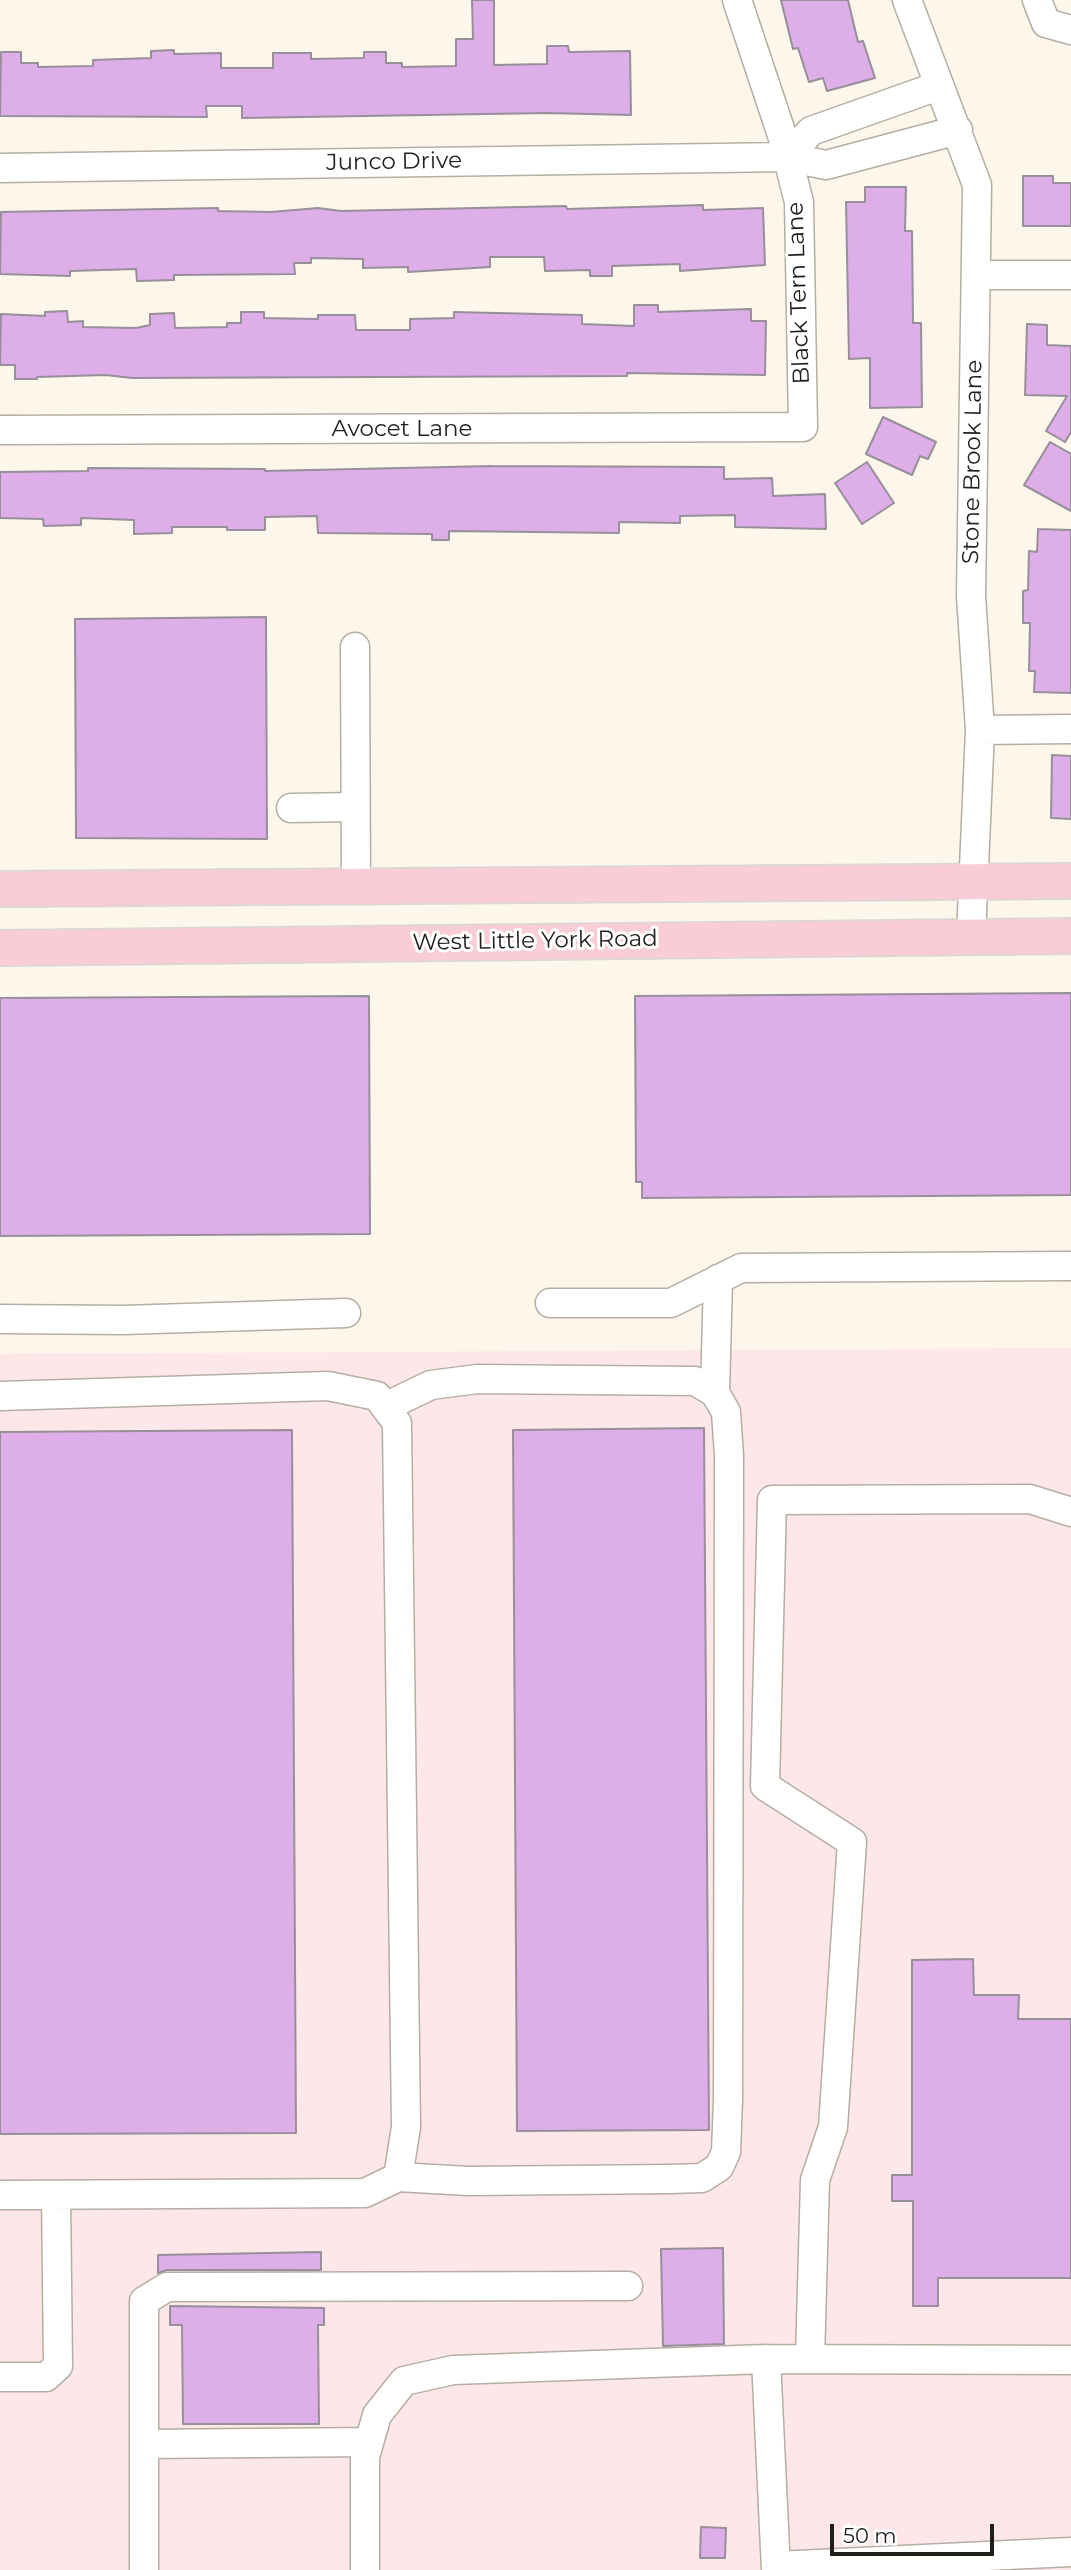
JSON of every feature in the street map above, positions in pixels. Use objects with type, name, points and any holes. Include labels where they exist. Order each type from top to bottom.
[{"type":"main road","points":[[0,890],[1071,881]]},
{"type":"main road","points":[[509,886],[511,942]]},
{"type":"main road","points":[[95,889],[97,947]]},
{"type":"main road","name":"West Little York Road","points":[[0,948],[1071,936]]},
{"type":"street","name":"Black Tern Lane","points":[[737,0],[799,202],[803,428]]},
{"type":"street","name":"Stone Brook Lane","points":[[907,0],[977,185],[971,596],[980,730],[971,936]]},
{"type":"street","points":[[787,158],[811,131],[938,86]]},
{"type":"street","name":"Junco Drive","points":[[0,168],[787,158],[827,165],[958,130]]},
{"type":"street","points":[[976,275],[1071,275]]},
{"type":"street","name":"Avocet Lane","points":[[0,430],[803,428]]},
{"type":"street","points":[[355,647],[356,887]]},
{"type":"street","points":[[980,730],[1071,729]]},
{"type":"street","points":[[291,808],[355,807]]},
{"type":"street","points":[[550,1303],[671,1303],[741,1268],[1071,1266]]},
{"type":"street","points":[[715,1393],[719,1279]]},
{"type":"street","points":[[0,1319],[123,1320],[346,1314]]},
{"type":"street","points":[[0,2195],[365,2193],[398,2177],[468,2181],[702,2178],[719,2167],[726,2152],[729,2072],[729,1456],[726,1412],[715,1393],[695,1381],[477,1379],[431,1385],[385,1407]]},
{"type":"street","points":[[0,1396],[328,1386],[377,1396],[397,1423],[405,2127],[398,2177]]},
{"type":"street","points":[[810,2359],[815,2180],[833,2127],[852,1842],[765,1786],[772,1500],[1030,1499],[1071,1512]]},
{"type":"street","points":[[0,2377],[46,2377],[58,2366],[56,2195]]},
{"type":"street","points":[[144,2570],[144,2301],[167,2287],[628,2286]]},
{"type":"street","points":[[766,2359],[776,2568],[1071,2552]]},
{"type":"street","points":[[365,2570],[365,2457],[377,2415],[404,2381],[453,2370],[766,2359],[1071,2360]]},
{"type":"street","points":[[144,2444],[369,2442]]},
{"type":"shaded area","points":[[1071,1348],[1071,2570],[0,2570],[0,1354]]},
{"type":"building","points":[[472,0],[494,0],[494,65],[547,64],[547,46],[568,46],[569,52],[630,51],[631,115],[547,113],[242,118],[242,106],[206,106],[207,117],[0,116],[1,52],[21,52],[21,63],[38,63],[38,67],[93,66],[93,60],[151,58],[151,51],[174,50],[174,54],[221,53],[221,68],[273,68],[273,53],[311,53],[311,59],[364,58],[364,52],[386,52],[386,63],[402,63],[402,67],[456,66],[456,39],[473,39]]},
{"type":"building","points":[[781,0],[848,0],[858,42],[863,41],[875,78],[827,91],[823,78],[809,82],[798,48],[793,49]]},
{"type":"building","points":[[1023,176],[1053,176],[1053,183],[1071,183],[1071,226],[1023,226]]},
{"type":"building","points":[[865,187],[906,187],[905,231],[912,231],[913,323],[921,323],[922,407],[870,408],[870,358],[849,359],[846,202],[865,202]]},
{"type":"building","points":[[703,205],[703,210],[763,208],[765,265],[680,271],[680,264],[612,266],[612,276],[590,276],[590,270],[545,271],[544,257],[490,257],[490,267],[408,272],[408,267],[363,268],[363,259],[311,258],[311,263],[294,263],[295,274],[174,275],[174,280],[137,281],[136,269],[70,271],[70,276],[0,274],[1,212],[218,208],[218,211],[271,212],[318,208],[341,211]]},
{"type":"building","points":[[634,305],[658,305],[658,312],[751,309],[751,321],[766,321],[765,375],[627,373],[627,376],[132,378],[106,375],[15,379],[15,365],[0,365],[1,314],[45,316],[45,312],[67,311],[68,322],[83,321],[83,327],[136,328],[150,325],[150,314],[174,313],[175,328],[227,327],[227,323],[241,323],[241,312],[264,312],[264,318],[318,319],[318,315],[355,315],[356,330],[410,330],[410,319],[454,318],[454,312],[582,315],[582,324],[634,326]]},
{"type":"building","points":[[1027,324],[1047,325],[1047,345],[1071,346],[1071,432],[1065,442],[1046,431],[1067,396],[1025,395]]},
{"type":"building","points":[[883,417],[936,442],[928,459],[920,456],[912,475],[866,454]]},
{"type":"building","points":[[1050,442],[1071,454],[1071,511],[1024,485]]},
{"type":"building","points":[[867,462],[894,503],[862,524],[835,483]]},
{"type":"building","points":[[492,466],[724,467],[724,479],[772,478],[773,496],[825,494],[826,529],[735,527],[735,515],[680,516],[680,523],[619,522],[619,533],[449,531],[449,540],[432,540],[432,534],[318,533],[317,516],[265,517],[265,530],[172,527],[172,533],[134,534],[134,520],[81,518],[81,525],[44,526],[43,519],[0,518],[0,472],[88,471],[88,468],[265,471]]},
{"type":"building","points":[[1038,529],[1071,530],[1071,693],[1034,692],[1035,671],[1029,671],[1030,623],[1023,623],[1023,591],[1028,590],[1029,551],[1037,552]]},
{"type":"building","points":[[266,617],[267,839],[76,838],[75,619]]},
{"type":"building","points":[[1052,755],[1071,756],[1071,819],[1051,818]]},
{"type":"building","points":[[1071,993],[1071,1195],[642,1198],[642,1182],[636,1182],[635,996]]},
{"type":"building","points":[[369,996],[370,1234],[0,1236],[0,998]]},
{"type":"building","points":[[704,1428],[709,2130],[517,2131],[513,1430]]},
{"type":"building","points":[[292,1430],[296,2133],[0,2134],[0,1432]]},
{"type":"building","points":[[973,1959],[974,1995],[1019,1995],[1018,2019],[1071,2019],[1071,2278],[938,2278],[938,2306],[913,2306],[913,2201],[892,2201],[892,2175],[912,2175],[912,1960]]},
{"type":"building","points":[[723,2248],[724,2344],[663,2346],[661,2249]]},
{"type":"building","points":[[321,2252],[321,2270],[167,2270],[158,2273],[158,2255]]},
{"type":"building","points":[[170,2306],[324,2308],[324,2325],[318,2325],[319,2424],[183,2424],[182,2325],[170,2325]]},
{"type":"building","points":[[701,2527],[726,2528],[725,2558],[700,2558]]}]
